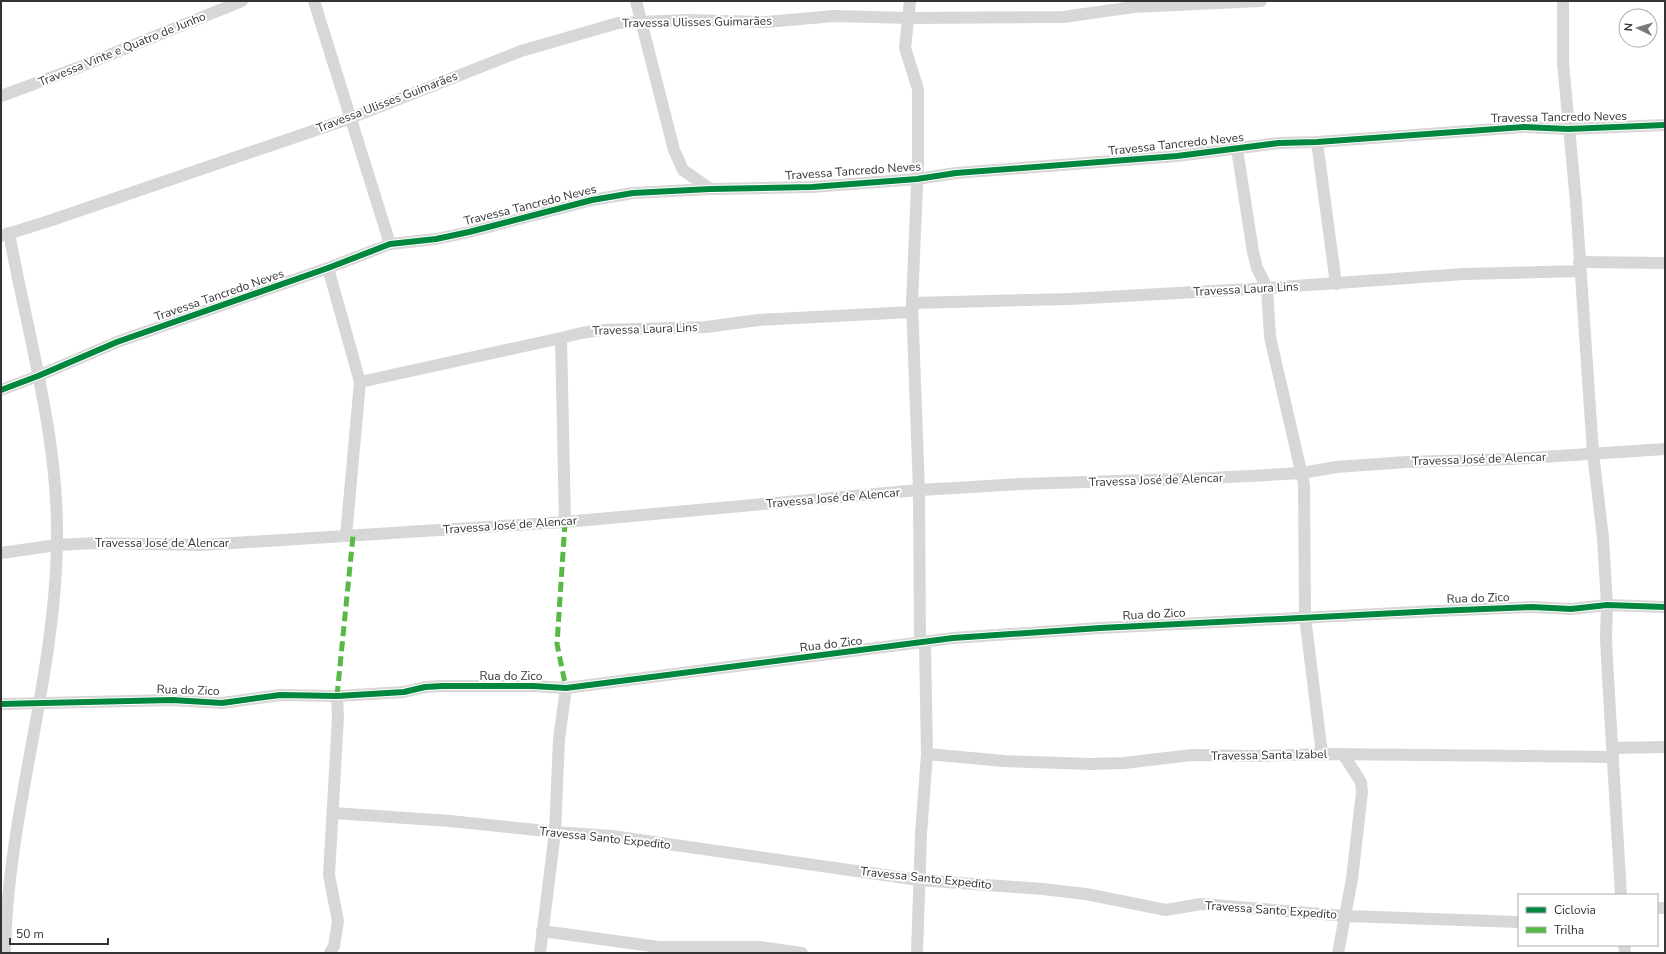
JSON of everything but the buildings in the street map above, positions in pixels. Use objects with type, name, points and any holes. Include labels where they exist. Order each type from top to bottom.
[{"type":"street","name":"Travessa Vinte e Quatro de Junho","points":[[1,96],[77,68],[242,1]]},
{"type":"street","points":[[314,1],[390,244]]},
{"type":"street","points":[[636,1],[674,150],[680,165],[686,174],[710,188]]},
{"type":"street","points":[[910,1],[910,18],[905,48],[918,89],[917,179],[912,307],[927,754],[919,880],[917,953]]},
{"type":"street","name":"Travessa Ulisses Guimarães","points":[[5,234],[49,222],[351,118],[521,51],[603,26],[640,21],[724,20],[766,22],[834,16],[910,18],[1063,17],[1134,7],[1254,1]]},
{"type":"street","points":[[1563,1],[1562,63],[1580,266],[1593,453],[1603,538],[1608,605],[1606,638],[1621,894]]},
{"type":"street","name":"Travessa Tancredo Neves","points":[[1,390],[38,376],[117,342],[328,268],[390,244],[436,239],[469,232],[592,200],[633,193],[710,188],[812,187],[917,179],[970,172],[1177,156],[1279,143],[1317,142],[1524,127],[1568,129],[1665,125]]},
{"type":"street","points":[[1317,142],[1336,284]]},
{"type":"street","points":[[1238,149],[1253,252],[1257,268],[1267,288],[1270,337],[1288,421],[1302,473],[1305,493],[1306,617],[1322,754]]},
{"type":"street","points":[[5,234],[49,429],[57,502],[58,545],[52,620],[40,704],[30,753],[9,883],[5,953]]},
{"type":"street","name":"Travessa Laura Lins","points":[[360,382],[581,333],[601,330],[706,327],[758,320],[912,307],[1336,284],[1580,266],[1665,263]]},
{"type":"street","points":[[328,268],[360,382],[346,536]]},
{"type":"street","points":[[561,338],[566,522]]},
{"type":"street","name":"Travessa José de Alencar","points":[[1,553],[58,545],[98,543],[202,545],[566,522],[919,490],[1021,484],[1212,478],[1302,473],[1336,467],[1407,462],[1511,459],[1665,449]]},
{"type":"street","name":"Rua do Zico","points":[[1,704],[172,700],[222,703],[280,695],[337,696],[404,692],[425,687],[442,686],[533,686],[566,688],[953,638],[1092,628],[1532,607],[1571,609],[1608,605],[1665,607]]},
{"type":"street","points":[[540,953],[555,832],[559,739],[566,688]]},
{"type":"street","points":[[330,953],[334,946],[338,921],[329,875],[338,718],[337,696]]},
{"type":"street","name":"Travessa Santa Izabel","points":[[927,754],[1004,761],[1091,764],[1124,763],[1192,755],[1253,756],[1322,754],[1613,752],[1665,747]]},
{"type":"street","points":[[1338,953],[1346,916],[1356,848],[1362,786],[1344,754]]},
{"type":"street","name":"Travessa Santo Expedito","points":[[333,813],[450,821],[555,832],[612,836],[919,880],[1043,889],[1086,894],[1166,910],[1201,904],[1346,916],[1518,922]]},
{"type":"street","points":[[542,931],[659,947],[760,947],[802,953]]},
{"type":"marked path","points":[[565,522],[557,644],[566,688]]},
{"type":"marked path","points":[[337,696],[353,536]]},
{"type":"cycle path","points":[[1,390],[38,376],[117,342],[328,268],[390,244],[436,239],[469,232],[592,200],[633,193],[710,189],[812,187],[917,179],[956,173],[1177,156],[1279,143],[1317,142],[1524,127],[1568,129],[1665,125]]},
{"type":"cycle path","points":[[1,704],[172,700],[222,703],[280,695],[337,696],[404,692],[425,687],[442,686],[533,686],[566,688],[953,638],[1100,628],[1436,611],[1532,607],[1571,609],[1607,605],[1665,607]]}]
